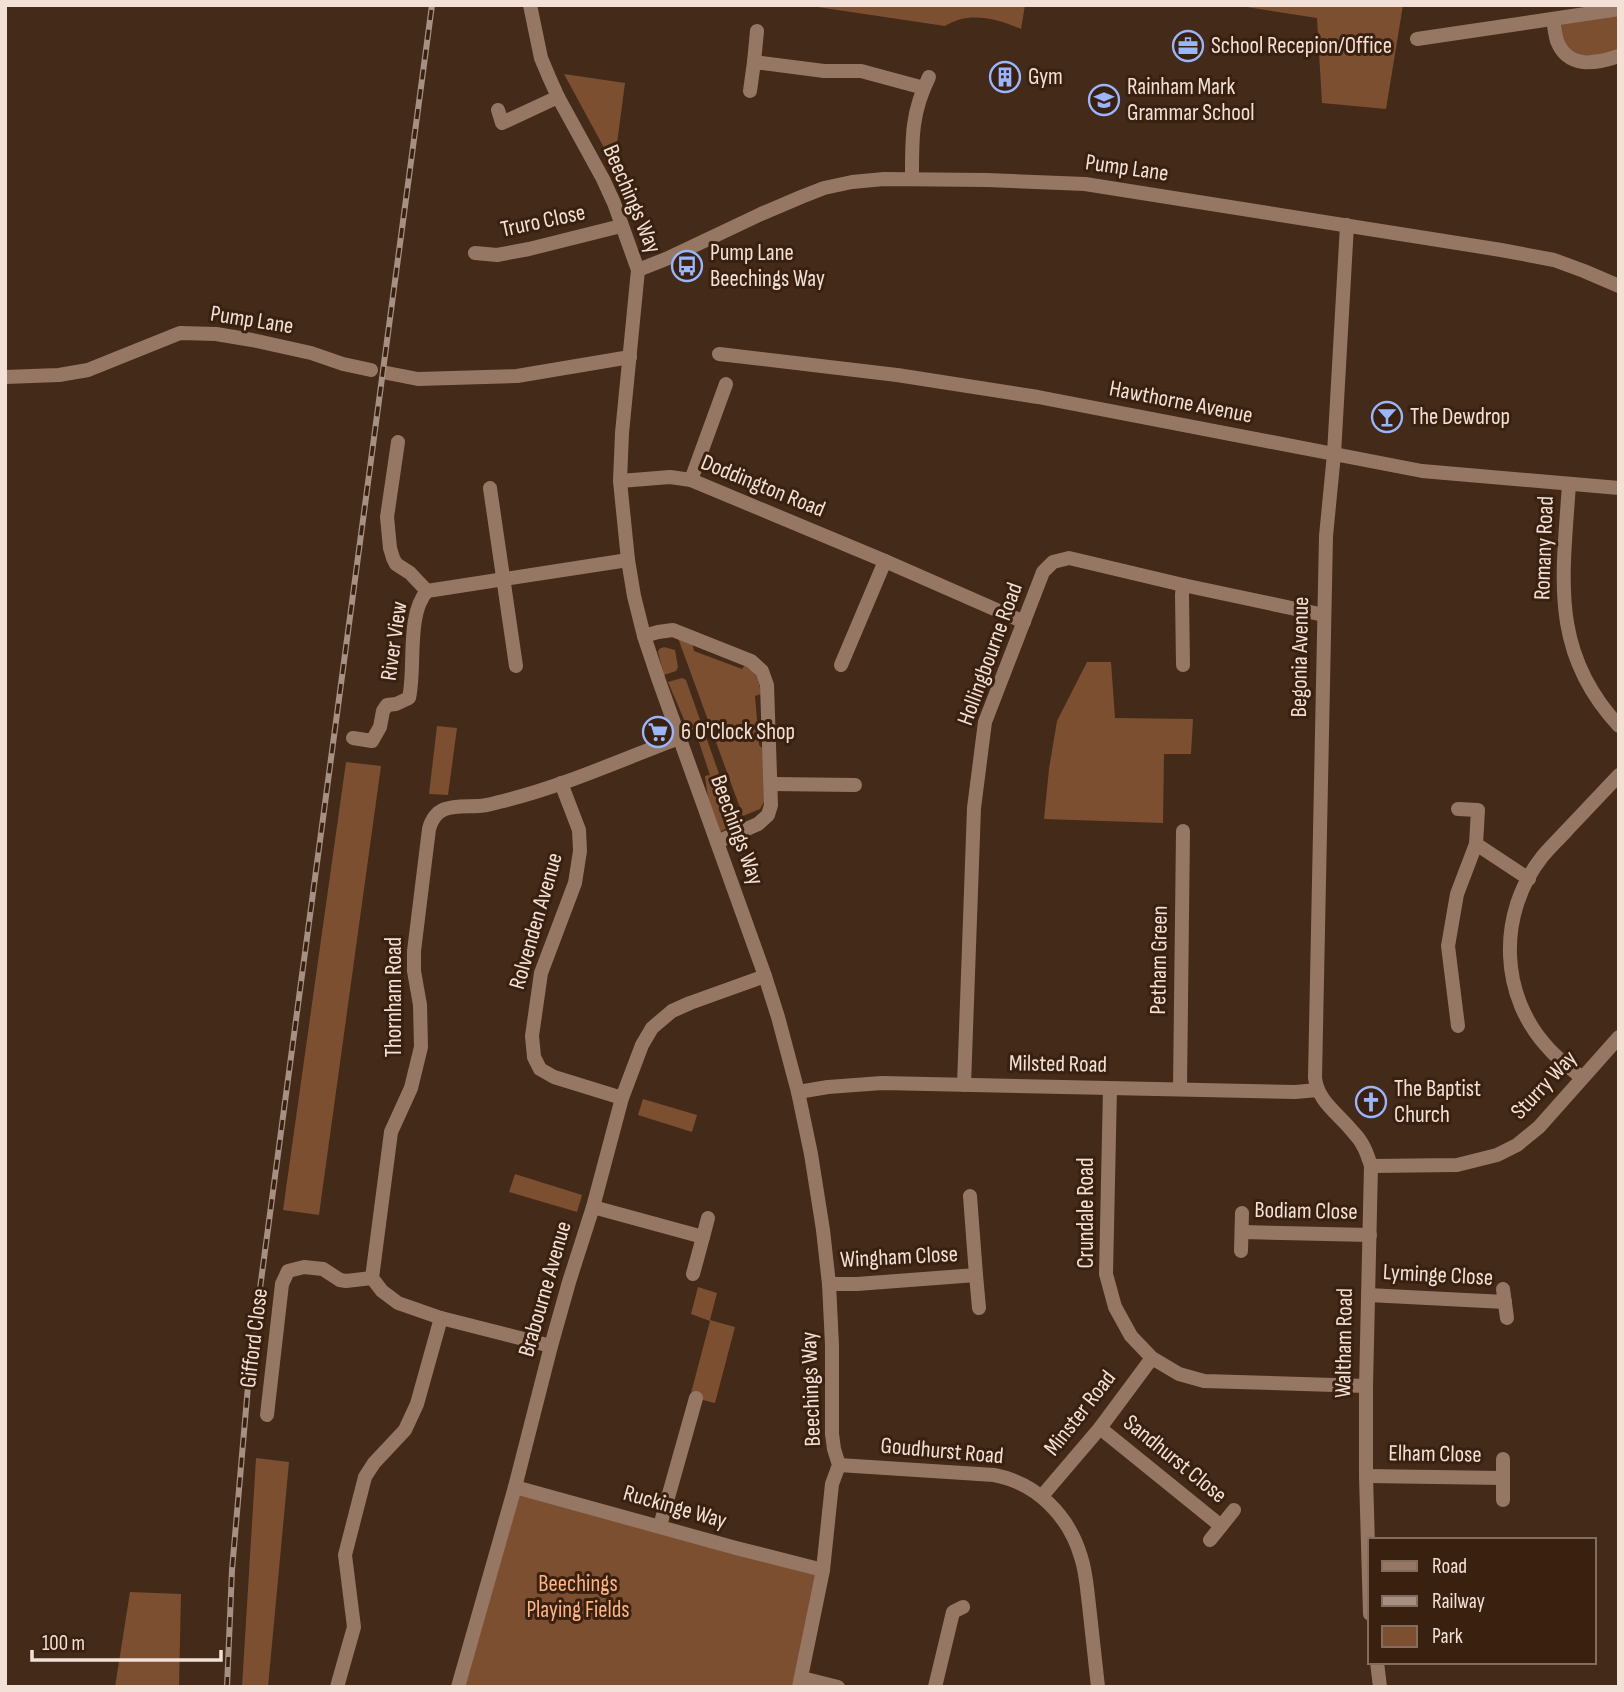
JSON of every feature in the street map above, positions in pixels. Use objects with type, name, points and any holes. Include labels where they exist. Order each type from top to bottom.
[{"type":"street","name":"Beechings Way","points":[[530,5],[541,58],[558,97],[614,202],[638,270],[620,481],[634,596],[644,636],[778,1017],[799,1092],[819,1204],[829,1284],[832,1434],[839,1465],[832,1484],[823,1570],[800,1682]]},
{"type":"street","points":[[1417,39],[1619,9]]},
{"type":"street","points":[[1553,19],[1558,41],[1567,55],[1578,63],[1619,56]]},
{"type":"street","points":[[750,91],[757,32]]},
{"type":"street","points":[[754,62],[824,71],[861,71],[927,82],[914,117],[912,179]]},
{"type":"street","points":[[498,110],[502,123],[558,97]]},
{"type":"street","name":"Pump Lane","points":[[638,270],[824,188],[884,179],[988,180],[1085,184],[1348,225],[1554,260],[1619,286]]},
{"type":"street","name":"Begonia Avenue","points":[[1318,1090],[1315,1078],[1326,536],[1334,454],[1348,225]]},
{"type":"street","name":"Truro Close","points":[[475,253],[497,255],[621,226]]},
{"type":"street","name":"Pump Lane","points":[[5,377],[88,370],[180,334],[216,334],[252,340],[371,370]]},
{"type":"street","name":"Hawthorne Avenue","points":[[719,354],[897,375],[1038,397],[1428,472],[1619,488]]},
{"type":"street","points":[[691,480],[736,356]]},
{"type":"street","points":[[387,373],[418,379],[516,376],[630,357]]},
{"type":"street","name":"River View","points":[[353,738],[372,741],[387,705],[409,698],[417,610],[427,591],[410,573],[396,564],[390,548],[387,517],[398,442]]},
{"type":"street","name":"Doddington Road","points":[[620,481],[660,477],[691,480],[1024,622]]},
{"type":"street","name":"Romany Road","points":[[1569,484],[1563,587],[1568,629],[1574,653],[1588,685],[1619,726]]},
{"type":"street","points":[[490,488],[516,666]]},
{"type":"street","name":"Hollingbourne Road","points":[[964,1085],[974,807],[985,722],[1043,572],[1053,562],[1069,558],[1324,615]]},
{"type":"street","points":[[427,591],[628,560]]},
{"type":"street","points":[[841,665],[885,561]]},
{"type":"street","points":[[1183,665],[1184,585]]},
{"type":"street","points":[[644,636],[673,630],[751,661],[762,671],[767,685],[771,784],[768,815],[758,824],[717,842]]},
{"type":"street","name":"Thornham Road","points":[[372,1278],[391,1132],[411,1088],[421,1047],[421,1012],[414,971],[414,943],[431,822],[452,806],[488,805],[508,800],[679,738]]},
{"type":"street","points":[[1582,1078],[1550,1050],[1534,1030],[1524,1011],[1513,981],[1509,948],[1513,912],[1541,858],[1619,775]]},
{"type":"street","name":"Rolvenden Avenue","points":[[561,783],[579,830],[580,851],[575,883],[541,973],[532,1036],[534,1057],[540,1069],[554,1077],[622,1098]]},
{"type":"street","points":[[771,784],[855,785]]},
{"type":"street","points":[[1458,809],[1478,810],[1476,844],[1457,894],[1448,947],[1458,1026]]},
{"type":"street","name":"Petham Green","points":[[1180,1089],[1183,831]]},
{"type":"street","points":[[1476,844],[1529,878]]},
{"type":"street","name":"Brabourne Avenue","points":[[457,1687],[622,1098],[642,1045],[652,1028],[672,1011],[765,976]]},
{"type":"street","name":"Sturry Way","points":[[1371,1166],[1457,1165],[1497,1155],[1517,1145],[1539,1127],[1619,1037]]},
{"type":"street","name":"Milsted Road","points":[[799,1092],[856,1084],[1295,1092],[1318,1090]]},
{"type":"street","name":"Crundale Road","points":[[1110,1087],[1106,1275],[1115,1307],[1131,1336],[1152,1358],[1179,1374],[1203,1381],[1366,1386]]},
{"type":"street","name":"Waltham Road","points":[[1318,1090],[1325,1103],[1360,1140],[1371,1166],[1366,1386],[1368,1545]]},
{"type":"street","name":"Wingham Close","points":[[829,1284],[976,1275],[970,1196]]},
{"type":"street","points":[[593,1207],[703,1237]]},
{"type":"street","name":"Bodiam Close","points":[[1241,1251],[1242,1213]]},
{"type":"street","points":[[693,1275],[708,1218]]},
{"type":"street","name":"Bodiam Close","points":[[1242,1232],[1370,1235]]},
{"type":"street","name":"Gifford Close","points":[[267,1415],[282,1284],[288,1271],[304,1267],[323,1269],[346,1281],[372,1278]]},
{"type":"street","points":[[976,1275],[979,1308]]},
{"type":"street","points":[[372,1278],[382,1291],[398,1303],[441,1318],[551,1346]]},
{"type":"street","name":"Lyminge Close","points":[[1368,1295],[1504,1295],[1507,1318]]},
{"type":"street","points":[[337,1687],[354,1627],[345,1555],[365,1477],[374,1463],[405,1430],[417,1404],[441,1318]]},
{"type":"street","name":"Minster Road","points":[[1042,1496],[1100,1427],[1152,1358]]},
{"type":"street","points":[[660,1526],[696,1398]]},
{"type":"street","name":"Sandhurst Close","points":[[1100,1427],[1221,1526]]},
{"type":"street","name":"Elham Close","points":[[1503,1459],[1503,1500]]},
{"type":"street","name":"Goudhurst Road","points":[[839,1465],[994,1475],[1009,1479],[1042,1496],[1064,1521],[1081,1557],[1098,1687]]},
{"type":"street","name":"Elham Close","points":[[1366,1476],[1503,1478]]},
{"type":"street","name":"Ruckinge Way","points":[[515,1487],[823,1570]]},
{"type":"street","name":"Sandhurst Close","points":[[1210,1539],[1234,1510]]},
{"type":"street","points":[[935,1687],[953,1612],[964,1606]]},
{"type":"street","points":[[1376,1686],[1377,1664]]},
{"type":"street","points":[[800,1682],[838,1687]]},
{"type":"green space","points":[[804,5],[1025,5],[1021,29],[983,18],[963,19],[945,26]]},
{"type":"green space","points":[[1234,5],[1403,5],[1386,109],[1322,103],[1317,18]]},
{"type":"green space","points":[[1619,9],[1619,56],[1567,55],[1553,19]]},
{"type":"green space","points":[[564,74],[625,83],[614,166]]},
{"type":"green space","points":[[678,638],[692,642],[694,651],[742,669],[745,665],[757,677],[761,694],[755,696],[759,745],[764,750],[764,802],[760,809],[743,816]]},
{"type":"green space","points":[[664,647],[675,650],[678,667],[676,671],[664,675],[658,652]]},
{"type":"green space","points":[[1087,662],[1111,662],[1115,718],[1193,719],[1191,754],[1164,754],[1163,823],[1044,819],[1057,721]]},
{"type":"green space","points":[[682,678],[686,680],[736,822],[719,833],[708,798],[705,776],[710,775],[695,730],[688,729],[668,682]]},
{"type":"green space","points":[[437,726],[457,728],[448,795],[429,794]]},
{"type":"green space","points":[[346,762],[381,766],[319,1215],[283,1210]]},
{"type":"green space","points":[[643,1099],[697,1115],[692,1132],[638,1115]]},
{"type":"green space","points":[[515,1174],[582,1195],[577,1212],[509,1192]]},
{"type":"green space","points":[[698,1287],[717,1293],[710,1320],[735,1327],[715,1403],[690,1397],[710,1321],[691,1314]]},
{"type":"green space","points":[[256,1458],[289,1462],[268,1687],[242,1687]]},
{"type":"green space","name":"Beechings Playing Fields","points":[[515,1487],[823,1570],[799,1687],[458,1687]]},
{"type":"green space","points":[[130,1592],[181,1594],[179,1687],[115,1687]]},
{"type":"railway","points":[[227,1687],[232,1570],[250,1363],[432,5]]},
{"type":"place","name":"School Recepion/Office","points":[[1188,46]]},
{"type":"place","name":"Gym","points":[[1005,77]]},
{"type":"place","name":"Rainham Mark Grammar School","points":[[1104,100]]},
{"type":"place","name":"Pump Lane Beechings Way","points":[[687,266]]},
{"type":"place","name":"The Dewdrop","points":[[1387,417]]},
{"type":"place","name":"6 O'Clock Shop","points":[[658,732]]},
{"type":"place","name":"The Baptist Church","points":[[1371,1102]]}]
